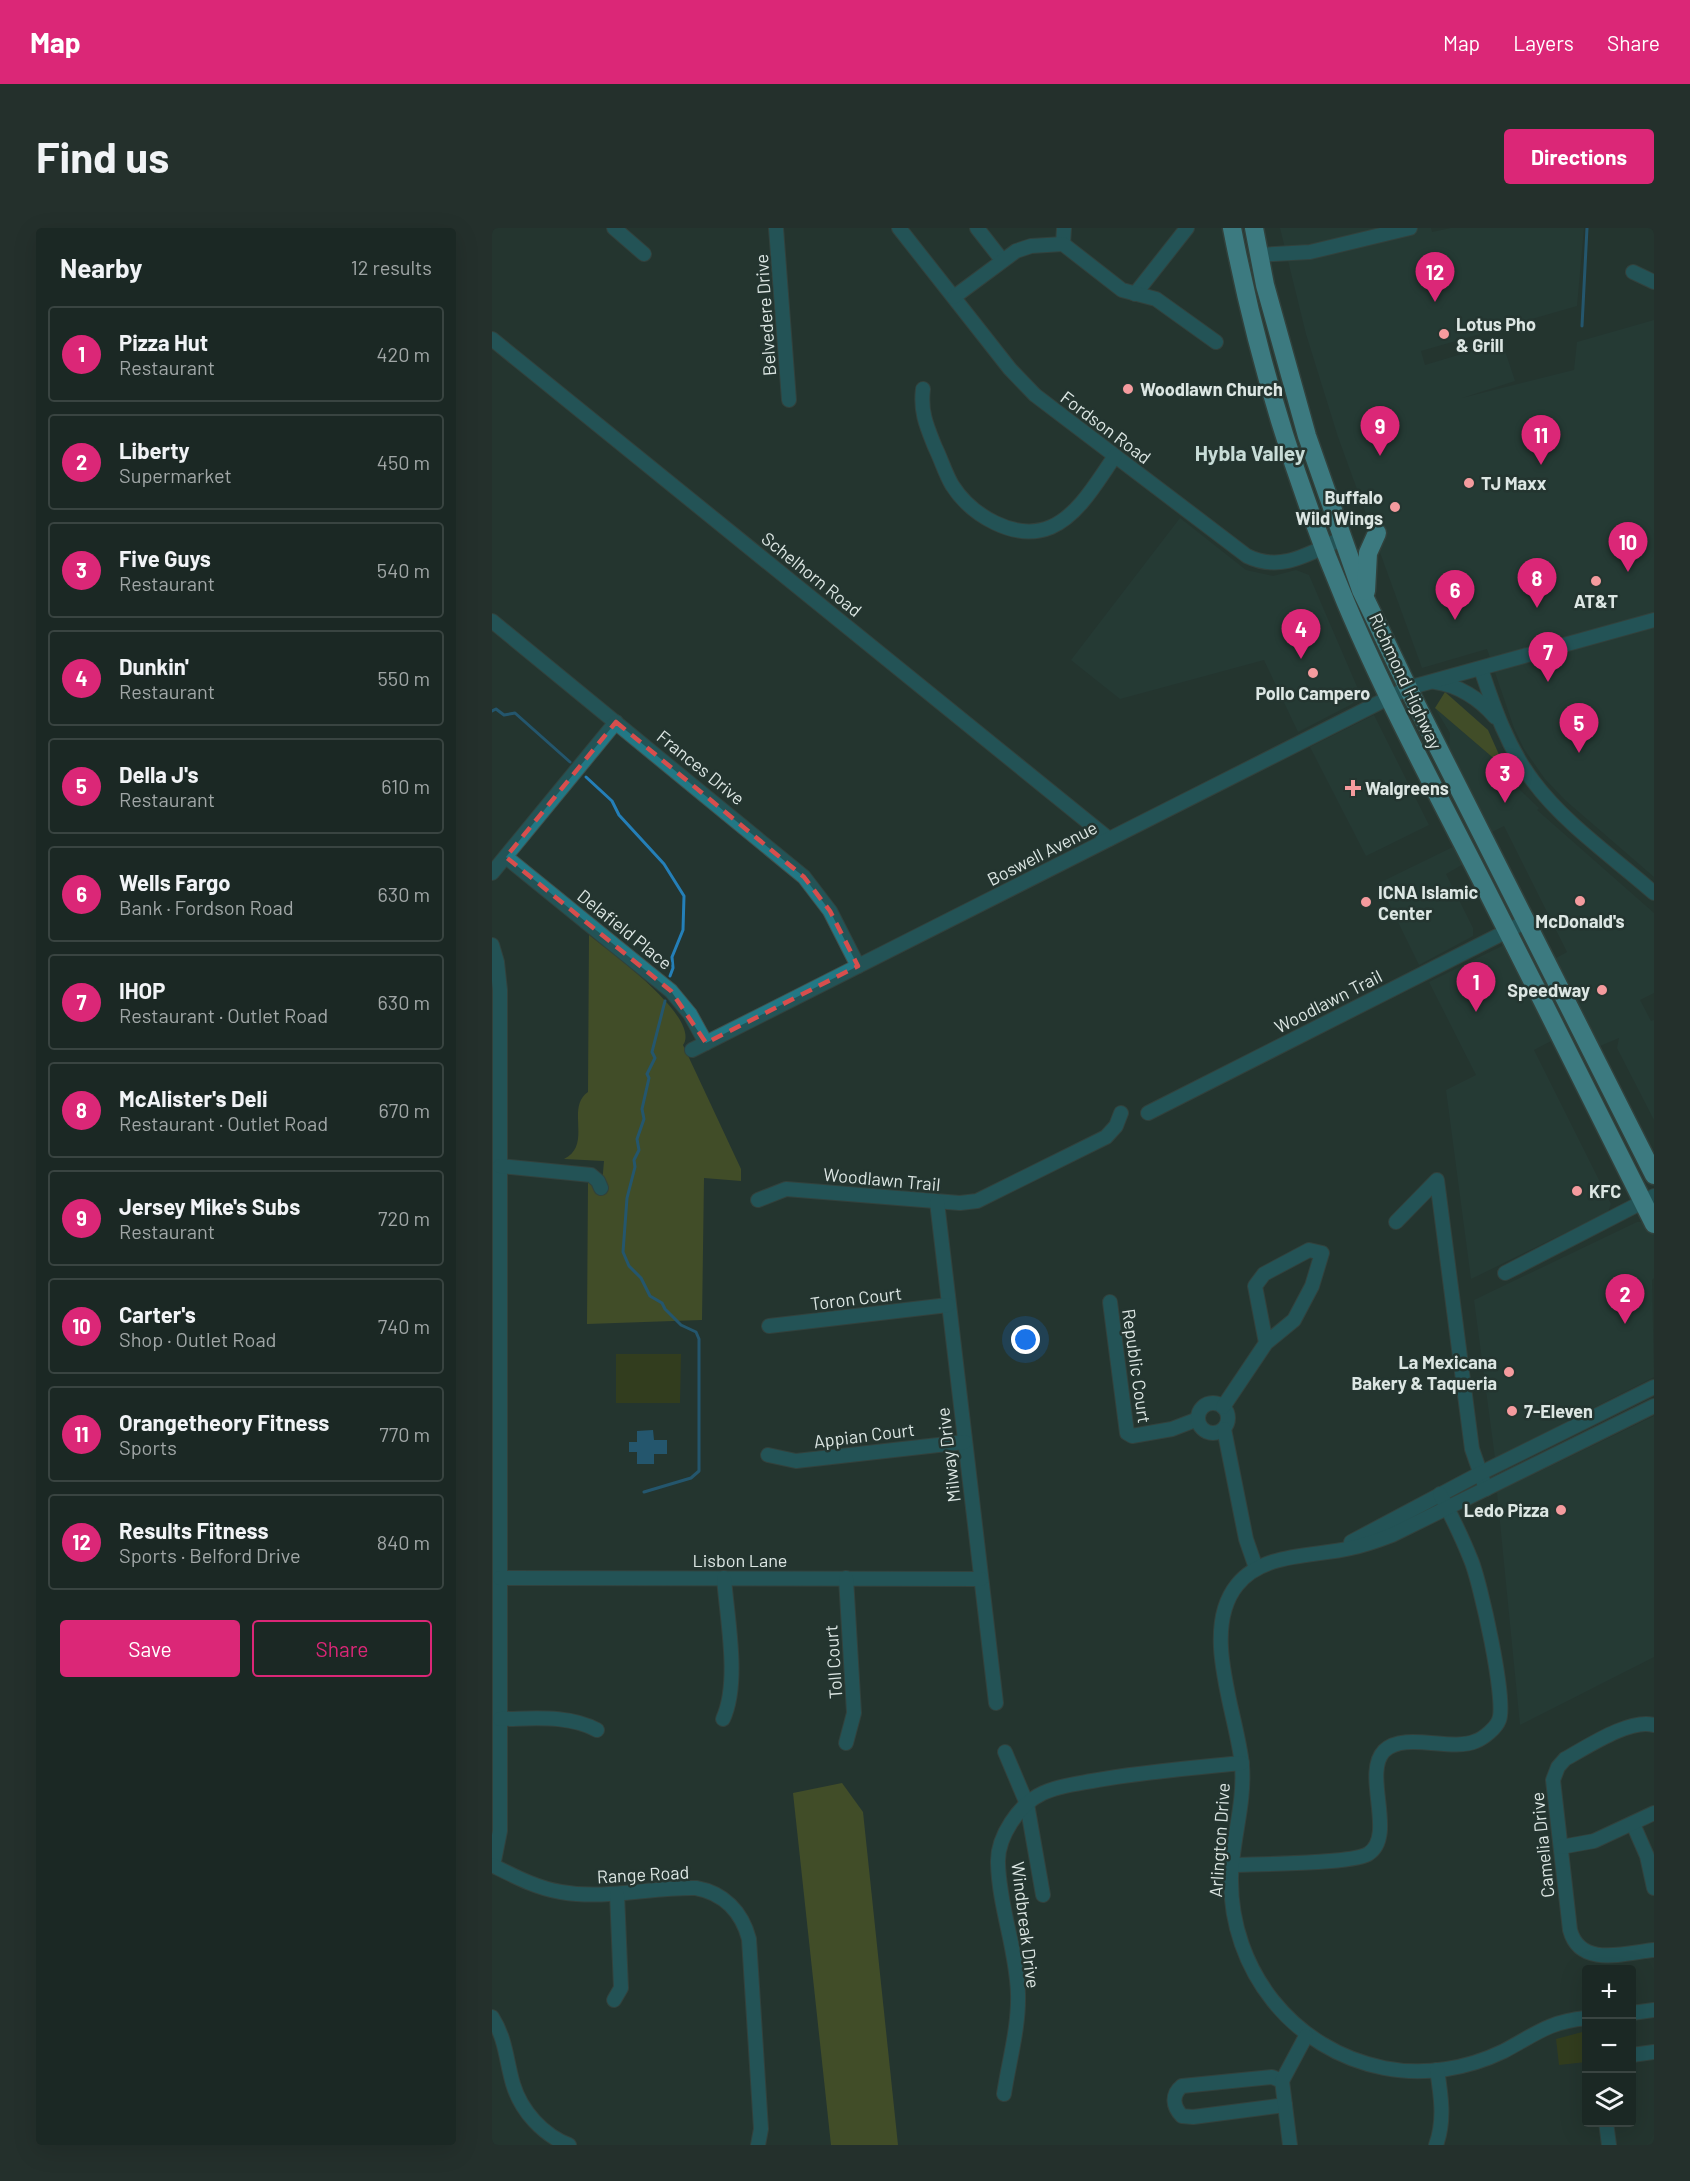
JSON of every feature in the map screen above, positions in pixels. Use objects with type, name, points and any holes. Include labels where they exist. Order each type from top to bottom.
[{"type":"highway","name":"Richmond Highway","points":[[1232,228],[1269,385],[1302,490],[1323,547],[1389,697],[1507,932],[1648,1199],[1654,1224]]},
{"type":"highway","name":"Richmond Highway","points":[[1254,228],[1259,255],[1307,436],[1341,539],[1369,607],[1654,1175]]},
{"type":"highway","points":[[1369,607],[1365,586],[1366,569],[1369,550],[1377,533]]},
{"type":"street","points":[[614,228],[644,254]]},
{"type":"street","name":"Belvedere Drive","points":[[776,228],[789,400]]},
{"type":"street","name":"Fordson Road","points":[[899,228],[1020,381],[1115,456],[1256,561],[1280,564],[1341,539]]},
{"type":"street","points":[[977,228],[1002,261]]},
{"type":"street","points":[[1063,243],[1064,228]]},
{"type":"street","points":[[1135,294],[1187,228]]},
{"type":"street","points":[[1259,255],[1310,252],[1410,228]]},
{"type":"street","points":[[954,297],[1016,251],[1031,246],[1063,243],[1122,290],[1156,299],[1216,342]]},
{"type":"street","points":[[1633,272],[1654,282]]},
{"type":"street","name":"Schelhorn Road","points":[[492,339],[1109,839]]},
{"type":"street","points":[[923,390],[921,405],[923,418],[951,483],[979,511],[1006,528],[1032,532],[1060,523],[1077,508],[1115,456]]},
{"type":"street","points":[[1408,688],[1654,620]]},
{"type":"street","name":"Frances Drive","points":[[492,621],[804,877],[830,911],[858,966]]},
{"type":"street","points":[[1481,669],[1500,723],[1524,768],[1549,801],[1654,892]]},
{"type":"street","points":[[1433,682],[1446,683],[1474,698],[1500,723]]},
{"type":"street","name":"Boswell Avenue","points":[[692,1050],[1408,688]]},
{"type":"street","points":[[492,873],[616,722]]},
{"type":"street","name":"Delafield Place","points":[[506,857],[671,991],[690,1014],[706,1043]]},
{"type":"street","name":"Woodlawn Trail","points":[[1148,1113],[1526,922]]},
{"type":"street","points":[[492,945],[500,974],[496,1068],[500,1166],[496,1244],[500,1831],[493,1865]]},
{"type":"street","name":"Woodlawn Trail","points":[[758,1200],[786,1189],[937,1202],[968,1202],[998,1192],[1106,1137],[1116,1126],[1121,1113]]},
{"type":"street","points":[[500,1166],[591,1175],[598,1180],[601,1188]]},
{"type":"street","points":[[1396,1222],[1437,1180],[1472,1449],[1486,1490]]},
{"type":"street","points":[[1505,1274],[1648,1199]]},
{"type":"street","name":"Milway Drive","points":[[937,1202],[996,1703]]},
{"type":"street","points":[[1256,1568],[1246,1539],[1224,1429],[1228,1420],[1223,1407],[1266,1343],[1294,1320],[1312,1286],[1322,1253],[1309,1250],[1264,1274],[1256,1286],[1266,1343]]},
{"type":"street","name":"Republic Court","points":[[1110,1302],[1127,1433],[1132,1436],[1172,1429],[1198,1419],[1199,1413],[1207,1404],[1213,1403],[1223,1407]]},
{"type":"street","name":"Toron Court","points":[[770,1326],[948,1305]]},
{"type":"street","name":"Arlington Drive","points":[[1333,1552],[1440,1494],[1654,1387]]},
{"type":"street","name":"Arlington Drive","points":[[1582,2019],[1545,2027],[1479,2061],[1437,2070],[1402,2070],[1371,2065],[1341,2054],[1306,2036],[1291,2023],[1268,1994],[1246,1957],[1232,1902],[1232,1865],[1242,1803],[1242,1763],[1228,1692],[1221,1620],[1231,1594],[1240,1581],[1256,1568],[1279,1560],[1333,1552],[1374,1542],[1448,1509],[1654,1406]]},
{"type":"street","points":[[1198,1419],[1204,1430],[1210,1433],[1224,1429]]},
{"type":"street","name":"Appian Court","points":[[768,1455],[796,1461],[964,1442]]},
{"type":"street","points":[[1232,1865],[1349,1859],[1370,1853],[1379,1839],[1377,1764],[1386,1749],[1401,1743],[1460,1744],[1476,1741],[1491,1731],[1500,1719],[1497,1668],[1472,1562],[1440,1494]]},
{"type":"street","name":"Lisbon Lane","points":[[500,1578],[846,1578],[958,1581],[981,1579]]},
{"type":"street","points":[[723,1719],[728,1707],[731,1687],[724,1578]]},
{"type":"street","name":"Toll Court","points":[[846,1578],[854,1713],[846,1743]]},
{"type":"street","points":[[500,1719],[567,1719],[597,1730]]},
{"type":"street","name":"Camelia Drive","points":[[1654,1725],[1644,1723],[1631,1725],[1565,1759],[1558,1767],[1553,1780],[1570,1930],[1580,1949],[1592,1955],[1604,1956],[1654,1950]]},
{"type":"street","name":"Windbreak Drive","points":[[1005,1752],[1027,1804],[1043,1895]]},
{"type":"street","name":"Windbreak Drive","points":[[1004,2094],[1017,2020],[1018,1996],[1016,1961],[998,1861],[1003,1838],[1027,1804],[1042,1793],[1060,1787],[1115,1777],[1242,1763]]},
{"type":"street","points":[[1561,1847],[1594,1841],[1654,1813]]},
{"type":"street","points":[[1633,1824],[1647,1856],[1654,1888]]},
{"type":"street","name":"Range Road","points":[[493,1865],[524,1881],[559,1892],[617,1894],[701,1889],[725,1900],[744,1924],[749,1939],[761,2129],[758,2145]]},
{"type":"street","points":[[614,2000],[621,1988],[617,1894]]},
{"type":"street","points":[[1636,2012],[1654,2010]]},
{"type":"street","points":[[492,2017],[504,2039],[512,2083],[523,2106],[541,2128],[569,2145]]},
{"type":"street","points":[[1290,2145],[1282,2081],[1306,2036]]},
{"type":"street","points":[[1636,2054],[1654,2052]]},
{"type":"street","points":[[1436,2145],[1440,2134],[1442,2101],[1437,2070]]},
{"type":"street","points":[[1282,2081],[1272,2077],[1182,2086],[1176,2091],[1174,2100],[1176,2110],[1182,2116],[1193,2117],[1285,2104]]},
{"type":"street","points":[[1607,2127],[1609,2145]]},
{"type":"highlighted area","points":[[616,722],[804,877],[830,911],[858,966],[706,1043],[671,991],[506,857]]},
{"type":"shaded area","points":[[1280,228],[1431,228],[1432,232],[1451,228],[1584,228],[1577,306],[1421,351],[1425,365],[1502,342],[1515,381],[1462,398],[1574,370],[1577,342],[1654,320],[1654,877],[1565,800],[1545,779],[1524,749],[1514,728],[1487,649],[1422,668],[1338,437],[1306,334]]},
{"type":"shaded area","points":[[1180,518],[1246,570],[1273,576],[1296,570],[1309,575],[1358,689],[1357,699],[1352,704],[1298,732],[1264,660],[1120,699],[1071,660]]},
{"type":"shaded area","points":[[1435,708],[1505,768],[1520,790],[1539,808],[1537,810],[1654,913],[1654,993],[1640,1000],[1651,1021],[1654,1020],[1654,1120],[1617,1048],[1619,1038],[1600,1046],[1556,958],[1567,952],[1504,826],[1492,832],[1449,748],[1450,733]]},
{"type":"shaded area","points":[[1374,715],[1429,825],[1366,856],[1310,747]]},
{"type":"shaded area","points":[[1457,845],[1467,862],[1446,874],[1473,928],[1473,936],[1419,965],[1379,883]]},
{"type":"shaded area","points":[[1504,945],[1553,1040],[1534,1050],[1611,1204],[1608,1212],[1471,1279],[1446,1090],[1476,1075],[1429,982]]},
{"type":"shaded area","points":[[1637,1222],[1644,1222],[1654,1235],[1654,1278],[1652,1280],[1654,1377],[1495,1458],[1474,1300]]},
{"type":"shaded area","points":[[1654,1416],[1654,1657],[1520,1725],[1497,1492]]},
{"type":"green space","points":[[1445,692],[1488,730],[1505,768],[1435,708]]},
{"type":"green space","points":[[589,935],[651,986],[679,1019],[685,1033],[683,1045],[741,1169],[741,1181],[704,1178],[702,1320],[587,1324],[588,1183],[602,1184],[604,1161],[564,1159],[577,1145],[579,1107],[588,1092]]},
{"type":"green space","points":[[616,1354],[681,1354],[680,1403],[616,1403]]},
{"type":"green space","points":[[842,1783],[863,1812],[898,2145],[831,2145],[793,1793]]},
{"type":"green space","points":[[1582,2032],[1582,2062],[1559,2065],[1556,2039]]},
{"type":"water","points":[[653,1430],[654,1440],[667,1440],[667,1454],[654,1454],[654,1464],[637,1464],[637,1452],[629,1452],[629,1442],[637,1442],[637,1431]]},
{"type":"waterway","points":[[1582,326],[1587,228]]},
{"type":"waterway","points":[[492,711],[496,709],[504,715],[515,713],[570,762]]},
{"type":"waterway","points":[[586,777],[612,801],[619,815],[664,864],[684,896],[683,930],[672,957],[673,968],[670,976]]},
{"type":"waterway","points":[[644,1492],[691,1478],[699,1471],[699,1339],[696,1332],[681,1325],[662,1303],[650,1296],[641,1278],[629,1266],[623,1252],[627,1198],[635,1167],[634,1160],[639,1150],[637,1139],[644,1119],[642,1109],[649,1078],[647,1074],[655,1058],[652,1052],[665,1001]]},
{"type":"place","name":"Results Fitness","points":[[1435,302]]},
{"type":"place","name":"Lotus Pho & Grill","points":[[1444,334]]},
{"type":"place","name":"Woodlawn Church","points":[[1128,389]]},
{"type":"place","name":"Jersey Mike's Subs","points":[[1380,456]]},
{"type":"place","name":"Orangetheory Fitness","points":[[1541,465]]},
{"type":"place","name":"TJ Maxx","points":[[1469,483]]},
{"type":"place","name":"Buffalo Wild Wings","points":[[1395,507]]},
{"type":"place","name":"Carter's","points":[[1628,572]]},
{"type":"place","name":"AT&T","points":[[1596,581]]},
{"type":"place","name":"McAlister's Deli","points":[[1537,608]]},
{"type":"place","name":"Wells Fargo","points":[[1455,620]]},
{"type":"place","name":"Dunkin'","points":[[1301,659]]},
{"type":"place","name":"Pollo Campero","points":[[1313,673]]},
{"type":"place","name":"IHOP","points":[[1548,682]]},
{"type":"place","name":"Della J's","points":[[1579,753]]},
{"type":"place","name":"Walgreens","points":[[1353,788]]},
{"type":"place","name":"Five Guys","points":[[1505,803]]},
{"type":"place","name":"McDonald's","points":[[1580,901]]},
{"type":"place","name":"ICNA Islamic Center","points":[[1366,902]]},
{"type":"place","name":"Speedway","points":[[1602,990]]},
{"type":"place","name":"Pizza Hut","points":[[1476,1012]]},
{"type":"place","name":"KFC","points":[[1577,1191]]},
{"type":"place","name":"Liberty","points":[[1625,1324]]},
{"type":"place","name":"La Mexicana Bakery & Taqueria","points":[[1509,1372]]},
{"type":"place","name":"7-Eleven","points":[[1512,1411]]},
{"type":"place","name":"Ledo Pizza","points":[[1561,1510]]},
{"type":"district","name":"Hybla Valley","points":[[1250,452]]}]
